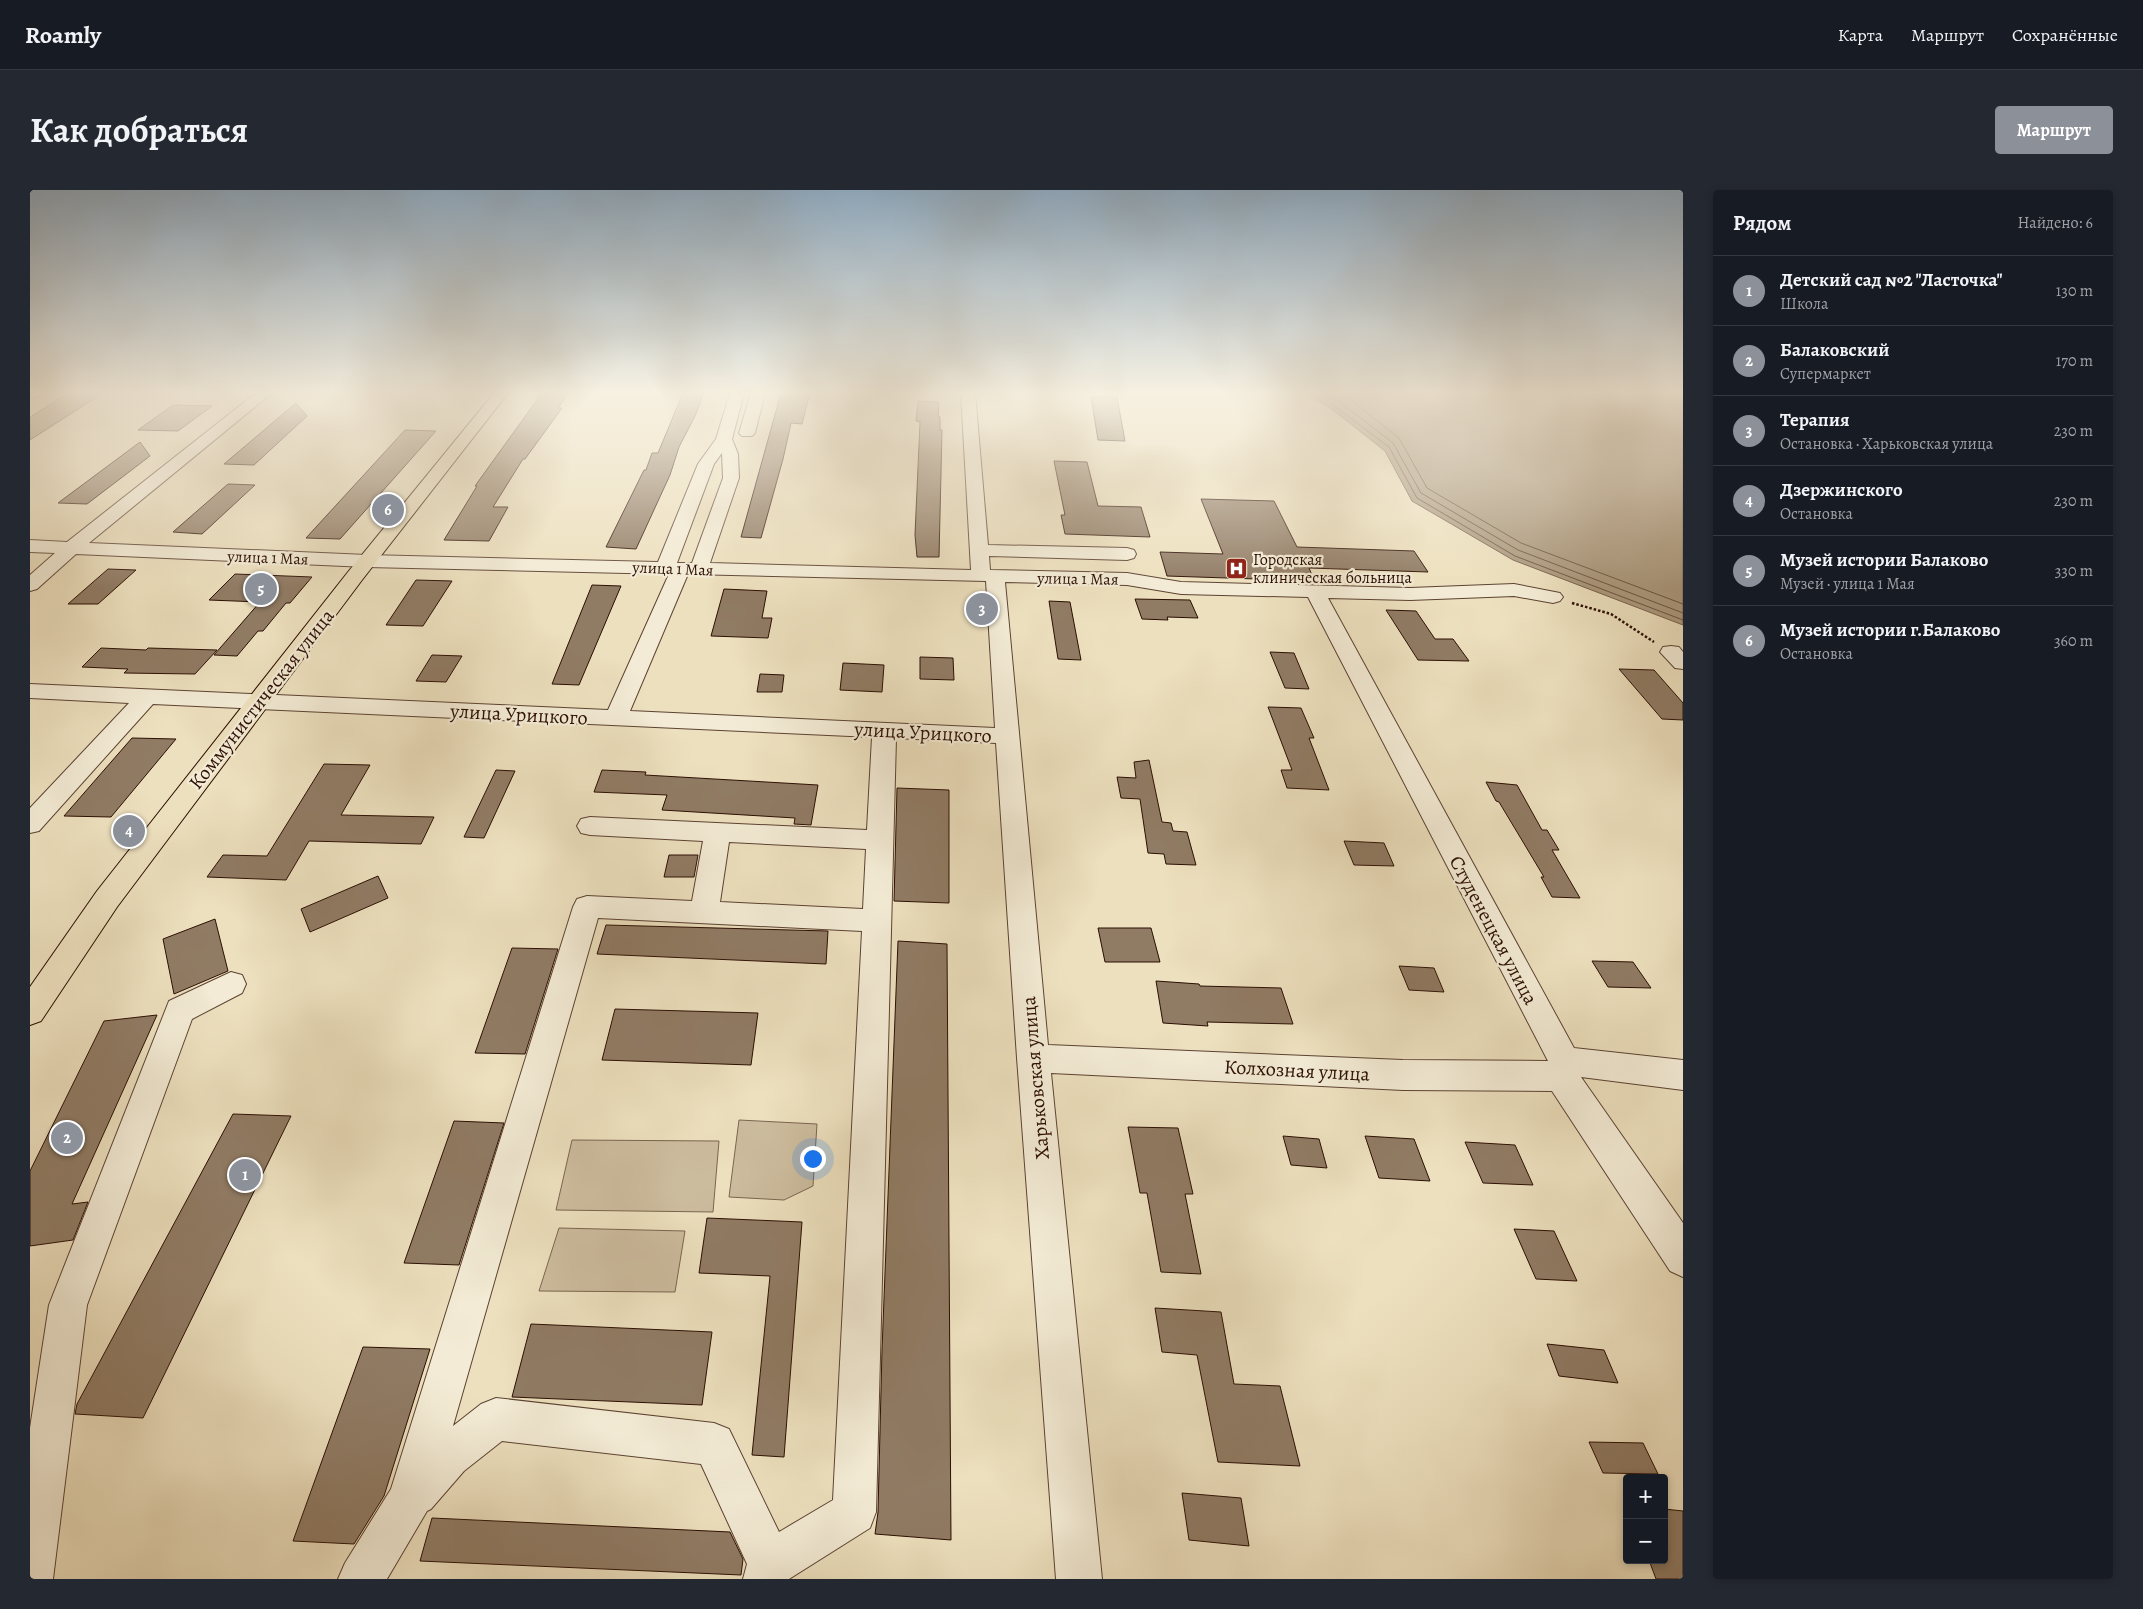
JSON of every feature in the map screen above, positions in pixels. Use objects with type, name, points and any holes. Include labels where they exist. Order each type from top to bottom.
[{"type":"main road","name":"Коммунистическая улица","points":[[30,1012],[107,899],[258,701],[449,458]]},
{"type":"street","points":[[30,585],[71,548],[184,458]]},
{"type":"street","points":[[682,568],[706,464],[710,458]]},
{"type":"street","points":[[616,718],[682,568],[730,478],[730,458]]},
{"type":"street","name":"Харьковская улица","points":[[974,458],[985,567],[1007,736],[1079,1579]]},
{"type":"street","name":"улица 1 Мая","points":[[30,546],[367,561],[682,568],[985,567],[1127,579],[1181,588],[1410,594],[1514,590],[1553,597]]},
{"type":"street","points":[[985,567],[1126,554]]},
{"type":"street","name":"Студенецкая улица","points":[[1315,592],[1562,1068],[1683,1258]]},
{"type":"street","name":"улица Урицкого","points":[[30,691],[1007,736]]},
{"type":"street","points":[[30,824],[148,696]]},
{"type":"street","points":[[361,1579],[410,1500],[449,1456],[496,1420],[714,1444],[768,1571],[854,1512],[884,731]]},
{"type":"street","points":[[590,826],[880,840]]},
{"type":"street","points":[[704,912],[718,832]]},
{"type":"street","points":[[410,1500],[587,907],[877,920]]},
{"type":"street","points":[[30,1579],[68,1305],[180,1010],[231,984]]},
{"type":"street","name":"Колхозная улица","points":[[1033,1058],[1403,1076],[1562,1068],[1683,1075]]},
{"type":"path","points":[[1553,597],[1611,614],[1677,658]]},
{"type":"shaded area","points":[[739,1120],[817,1124],[813,1186],[784,1200],[729,1197]]},
{"type":"shaded area","points":[[572,1140],[719,1141],[713,1212],[556,1210]]},
{"type":"shaded area","points":[[559,1228],[685,1231],[675,1292],[539,1291]]},
{"type":"water","points":[[1389,458],[1683,458],[1683,625],[1513,560],[1412,501]]},
{"type":"building","points":[[119,458],[148,458],[87,504],[58,503]]},
{"type":"building","points":[[231,458],[262,458],[254,465],[224,464]]},
{"type":"building","points":[[379,458],[412,458],[340,539],[306,538]]},
{"type":"building","points":[[495,458],[526,458],[523,459],[493,507],[508,507],[489,541],[444,540],[477,486],[475,486]]},
{"type":"building","points":[[650,458],[676,458],[670,475],[636,549],[606,547],[644,470],[646,470]]},
{"type":"building","points":[[763,458],[783,458],[761,538],[741,537]]},
{"type":"building","points":[[918,458],[941,458],[939,557],[917,557],[915,535]]},
{"type":"building","points":[[1054,461],[1087,462],[1098,506],[1141,507],[1150,537],[1065,534],[1061,515],[1065,515]]},
{"type":"building","points":[[228,484],[255,485],[202,534],[173,532]]},
{"type":"building","points":[[1201,499],[1274,501],[1297,547],[1414,551],[1428,572],[1309,568],[1312,575],[1285,574],[1287,580],[1167,576],[1160,552],[1223,554]]},
{"type":"building","points":[[108,569],[136,570],[98,604],[68,604]]},
{"type":"building","points":[[235,574],[312,577],[290,603],[286,603],[263,631],[258,631],[237,656],[214,655],[260,602],[209,600]]},
{"type":"building","points":[[416,580],[452,581],[423,626],[386,625]]},
{"type":"building","points":[[592,585],[621,586],[579,685],[552,684]]},
{"type":"building","points":[[724,589],[767,591],[762,618],[772,618],[768,638],[711,636]]},
{"type":"building","points":[[1135,599],[1190,600],[1198,618],[1167,617],[1168,620],[1142,619]]},
{"type":"building","points":[[1049,601],[1070,602],[1081,660],[1058,659]]},
{"type":"building","points":[[1386,610],[1416,611],[1435,639],[1453,639],[1469,661],[1418,660]]},
{"type":"building","points":[[101,648],[217,650],[195,674],[124,673],[128,669],[82,667]]},
{"type":"building","points":[[1270,652],[1294,653],[1309,689],[1285,688]]},
{"type":"building","points":[[432,655],[462,656],[446,682],[416,681]]},
{"type":"building","points":[[920,657],[953,658],[954,680],[920,679]]},
{"type":"building","points":[[843,663],[884,665],[882,692],[840,690]]},
{"type":"building","points":[[1619,669],[1654,670],[1683,703],[1683,720],[1662,719]]},
{"type":"building","points":[[760,674],[784,675],[782,692],[757,692]]},
{"type":"building","points":[[1268,707],[1301,708],[1314,738],[1309,738],[1329,790],[1287,788],[1281,770],[1292,770]]},
{"type":"building","points":[[132,738],[176,739],[111,817],[64,816]]},
{"type":"building","points":[[1149,760],[1162,822],[1171,823],[1173,831],[1187,832],[1196,865],[1166,864],[1164,854],[1148,853],[1140,799],[1121,798],[1117,777],[1136,778],[1134,762]]},
{"type":"building","points":[[324,764],[370,765],[341,815],[434,817],[421,844],[309,841],[286,880],[207,877],[223,855],[267,856]]},
{"type":"building","points":[[496,770],[515,771],[484,838],[464,837]]},
{"type":"building","points":[[602,770],[646,772],[645,775],[818,785],[811,825],[794,824],[795,818],[662,810],[667,795],[594,792]]},
{"type":"building","points":[[1486,782],[1517,785],[1542,830],[1547,830],[1559,850],[1552,850],[1580,898],[1552,897],[1541,877],[1544,877]]},
{"type":"building","points":[[897,788],[949,790],[949,903],[894,901]]},
{"type":"building","points":[[1344,841],[1384,843],[1394,866],[1354,865]]},
{"type":"building","points":[[669,855],[698,855],[694,877],[664,877]]},
{"type":"building","points":[[378,876],[388,898],[310,932],[301,909]]},
{"type":"building","points":[[215,919],[228,971],[174,994],[163,939]]},
{"type":"building","points":[[606,925],[828,931],[826,964],[597,954]]},
{"type":"building","points":[[1098,928],[1151,928],[1160,962],[1105,962]]},
{"type":"building","points":[[898,941],[947,944],[951,1540],[875,1534],[878,1512],[882,1350]]},
{"type":"building","points":[[512,948],[558,949],[525,1054],[475,1053]]},
{"type":"building","points":[[1592,961],[1633,962],[1651,988],[1608,987]]},
{"type":"building","points":[[1399,966],[1434,968],[1444,992],[1409,990]]},
{"type":"building","points":[[1156,981],[1199,984],[1200,986],[1281,988],[1293,1024],[1207,1022],[1208,1026],[1163,1023]]},
{"type":"building","points":[[615,1009],[758,1013],[751,1065],[602,1060]]},
{"type":"building","points":[[157,1015],[72,1204],[88,1202],[73,1240],[30,1246],[30,1171],[104,1021]]},
{"type":"building","points":[[233,1114],[291,1116],[143,1418],[75,1414],[77,1404]]},
{"type":"building","points":[[454,1121],[504,1123],[459,1265],[404,1263]]},
{"type":"building","points":[[1128,1127],[1178,1128],[1193,1194],[1185,1194],[1201,1274],[1161,1272],[1147,1193],[1140,1193]]},
{"type":"building","points":[[1283,1136],[1319,1139],[1327,1168],[1291,1165]]},
{"type":"building","points":[[1365,1136],[1414,1139],[1430,1181],[1379,1178]]},
{"type":"building","points":[[1465,1142],[1515,1145],[1533,1185],[1483,1183]]},
{"type":"building","points":[[707,1218],[802,1222],[784,1457],[752,1455],[770,1276],[699,1273]]},
{"type":"building","points":[[1514,1229],[1554,1231],[1577,1281],[1536,1279]]},
{"type":"building","points":[[1155,1308],[1221,1312],[1234,1384],[1280,1386],[1300,1466],[1218,1462],[1197,1355],[1162,1352]]},
{"type":"building","points":[[531,1324],[712,1332],[702,1405],[512,1397]]},
{"type":"building","points":[[1547,1344],[1604,1350],[1618,1383],[1559,1376]]},
{"type":"building","points":[[363,1347],[430,1349],[384,1496],[354,1544],[293,1541]]},
{"type":"building","points":[[1589,1442],[1643,1443],[1658,1474],[1603,1473]]},
{"type":"building","points":[[1182,1493],[1241,1498],[1249,1546],[1189,1540]]},
{"type":"building","points":[[1668,1509],[1683,1511],[1683,1579],[1656,1579],[1650,1564],[1668,1564]]},
{"type":"building","points":[[432,1518],[730,1532],[743,1559],[741,1575],[420,1561]]},
{"type":"place","name":"Музей истории г.Балаково","points":[[388,510]]},
{"type":"place","name":"Городская клиническая больница","points":[[1237,568]]},
{"type":"place","name":"Музей истории Балаково","points":[[261,589]]},
{"type":"place","name":"Терапия","points":[[982,609]]},
{"type":"place","name":"Дзержинского","points":[[129,831]]},
{"type":"place","name":"Балаковский","points":[[67,1138]]},
{"type":"place","name":"Детский сад №2 \"Ласточка\"","points":[[245,1175]]}]
